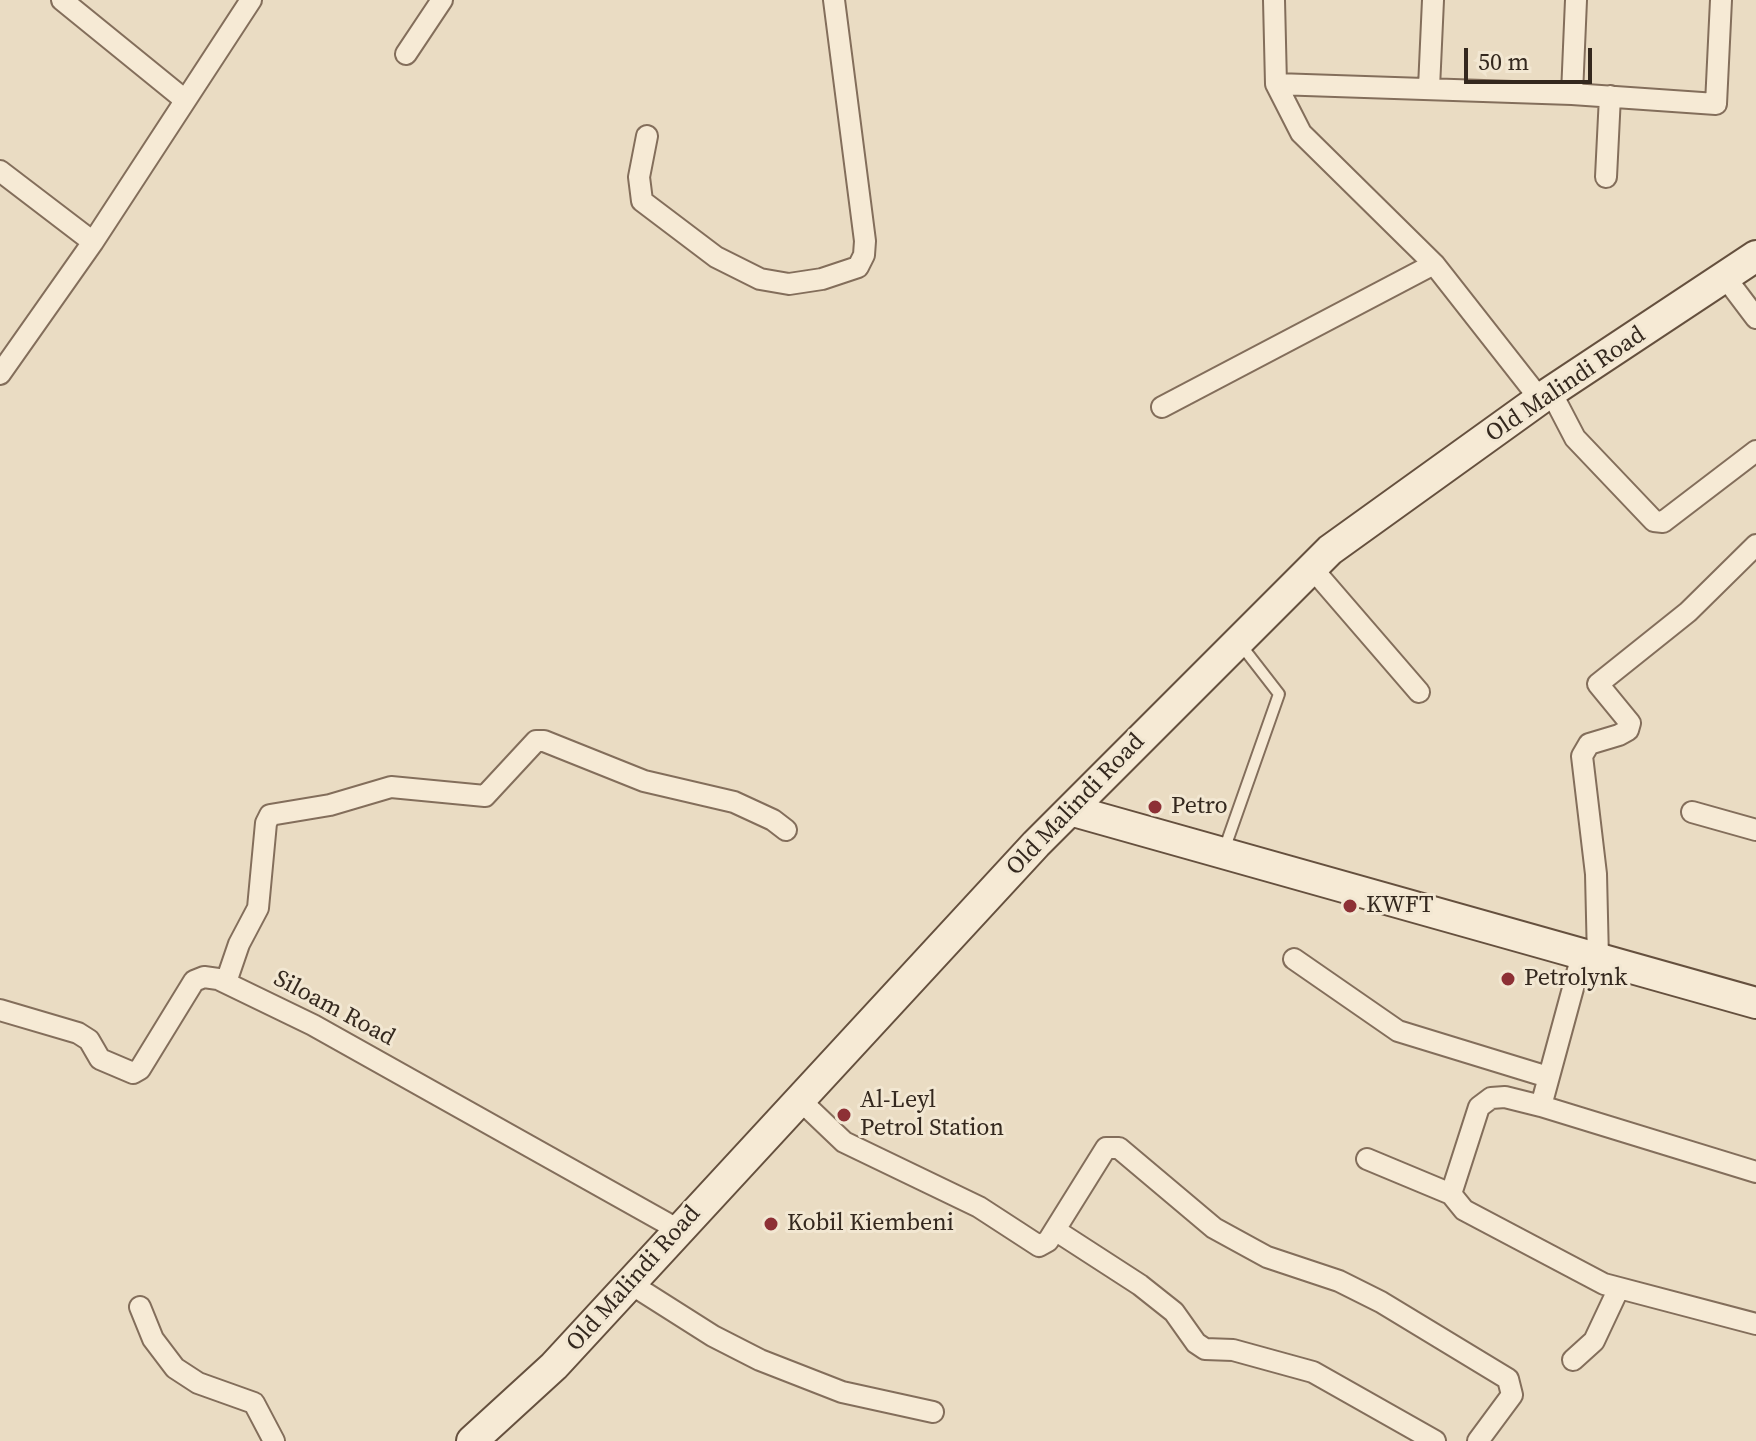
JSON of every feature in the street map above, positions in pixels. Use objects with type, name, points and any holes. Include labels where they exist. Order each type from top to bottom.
[{"type":"main road","name":"Old Malindi Road","points":[[472,1441],[526,1396],[631,1284],[677,1229],[801,1101],[892,998],[1070,810],[1311,567],[1351,532],[1545,396],[1756,256]]},
{"type":"main road","points":[[1070,810],[1756,1003]]},
{"type":"street","points":[[62,0],[185,100]]},
{"type":"street","points":[[0,374],[93,242],[251,0]]},
{"type":"street","points":[[406,54],[442,0]]},
{"type":"street","points":[[647,136],[639,177],[642,201],[716,257],[760,279],[789,284],[822,279],[858,267],[864,255],[865,241],[834,0]]},
{"type":"street","points":[[1274,0],[1276,84],[1301,133],[1434,264],[1545,396],[1575,438],[1654,521],[1663,522],[1756,451]]},
{"type":"street","points":[[1429,88],[1433,0]]},
{"type":"street","points":[[1572,94],[1576,0]]},
{"type":"street","points":[[1276,84],[1610,96],[1715,114],[1721,0]]},
{"type":"street","points":[[1606,177],[1610,96]]},
{"type":"street","points":[[0,171],[93,242]]},
{"type":"street","points":[[1162,407],[1434,264]]},
{"type":"street","points":[[1725,277],[1756,318]]},
{"type":"street","points":[[1541,1106],[1548,1077],[1590,957],[1596,874],[1582,756],[1589,744],[1619,735],[1628,730],[1630,723],[1598,684],[1688,612],[1756,545]]},
{"type":"street","points":[[1311,567],[1419,692]]},
{"type":"street","points":[[0,1010],[78,1033],[89,1040],[100,1059],[133,1073],[140,1069],[194,981],[204,977],[226,982],[239,944],[258,908],[266,823],[270,815],[330,805],[391,787],[485,796],[536,741],[544,741],[644,781],[734,802],[773,820],[786,830]]},
{"type":"street","points":[[1692,812],[1756,830]]},
{"type":"street","points":[[1294,959],[1398,1031],[1548,1077]]},
{"type":"street","name":"Siloam Road","points":[[226,982],[450,1100],[677,1229]]},
{"type":"street","points":[[1451,1194],[1479,1107],[1491,1098],[1505,1097],[1541,1106],[1756,1172]]},
{"type":"street","points":[[801,1101],[844,1142],[979,1207],[1029,1242],[1042,1246],[1106,1148],[1119,1148],[1214,1228],[1267,1257],[1339,1281],[1381,1302],[1508,1379],[1512,1395],[1478,1441]]},
{"type":"street","points":[[1367,1159],[1451,1194],[1464,1210],[1618,1290],[1756,1324]]},
{"type":"street","points":[[1055,1230],[1140,1285],[1174,1312],[1196,1343],[1205,1349],[1233,1350],[1313,1372],[1435,1441]]},
{"type":"street","points":[[631,1284],[713,1336],[760,1360],[842,1392],[933,1412]]},
{"type":"street","points":[[1573,1360],[1599,1333],[1618,1290]]},
{"type":"street","points":[[140,1307],[153,1339],[175,1368],[198,1383],[254,1403],[274,1441]]},
{"type":"lane","points":[[1223,854],[1279,694],[1238,640]]},
{"type":"place","name":"Petro","points":[[1155,807]]},
{"type":"place","name":"KWFT","points":[[1350,906]]},
{"type":"place","name":"Petrolynk","points":[[1508,979]]},
{"type":"place","name":"Al-Leyl Petrol Station","points":[[844,1115]]},
{"type":"place","name":"Kobil Kiembeni","points":[[771,1224]]}]
